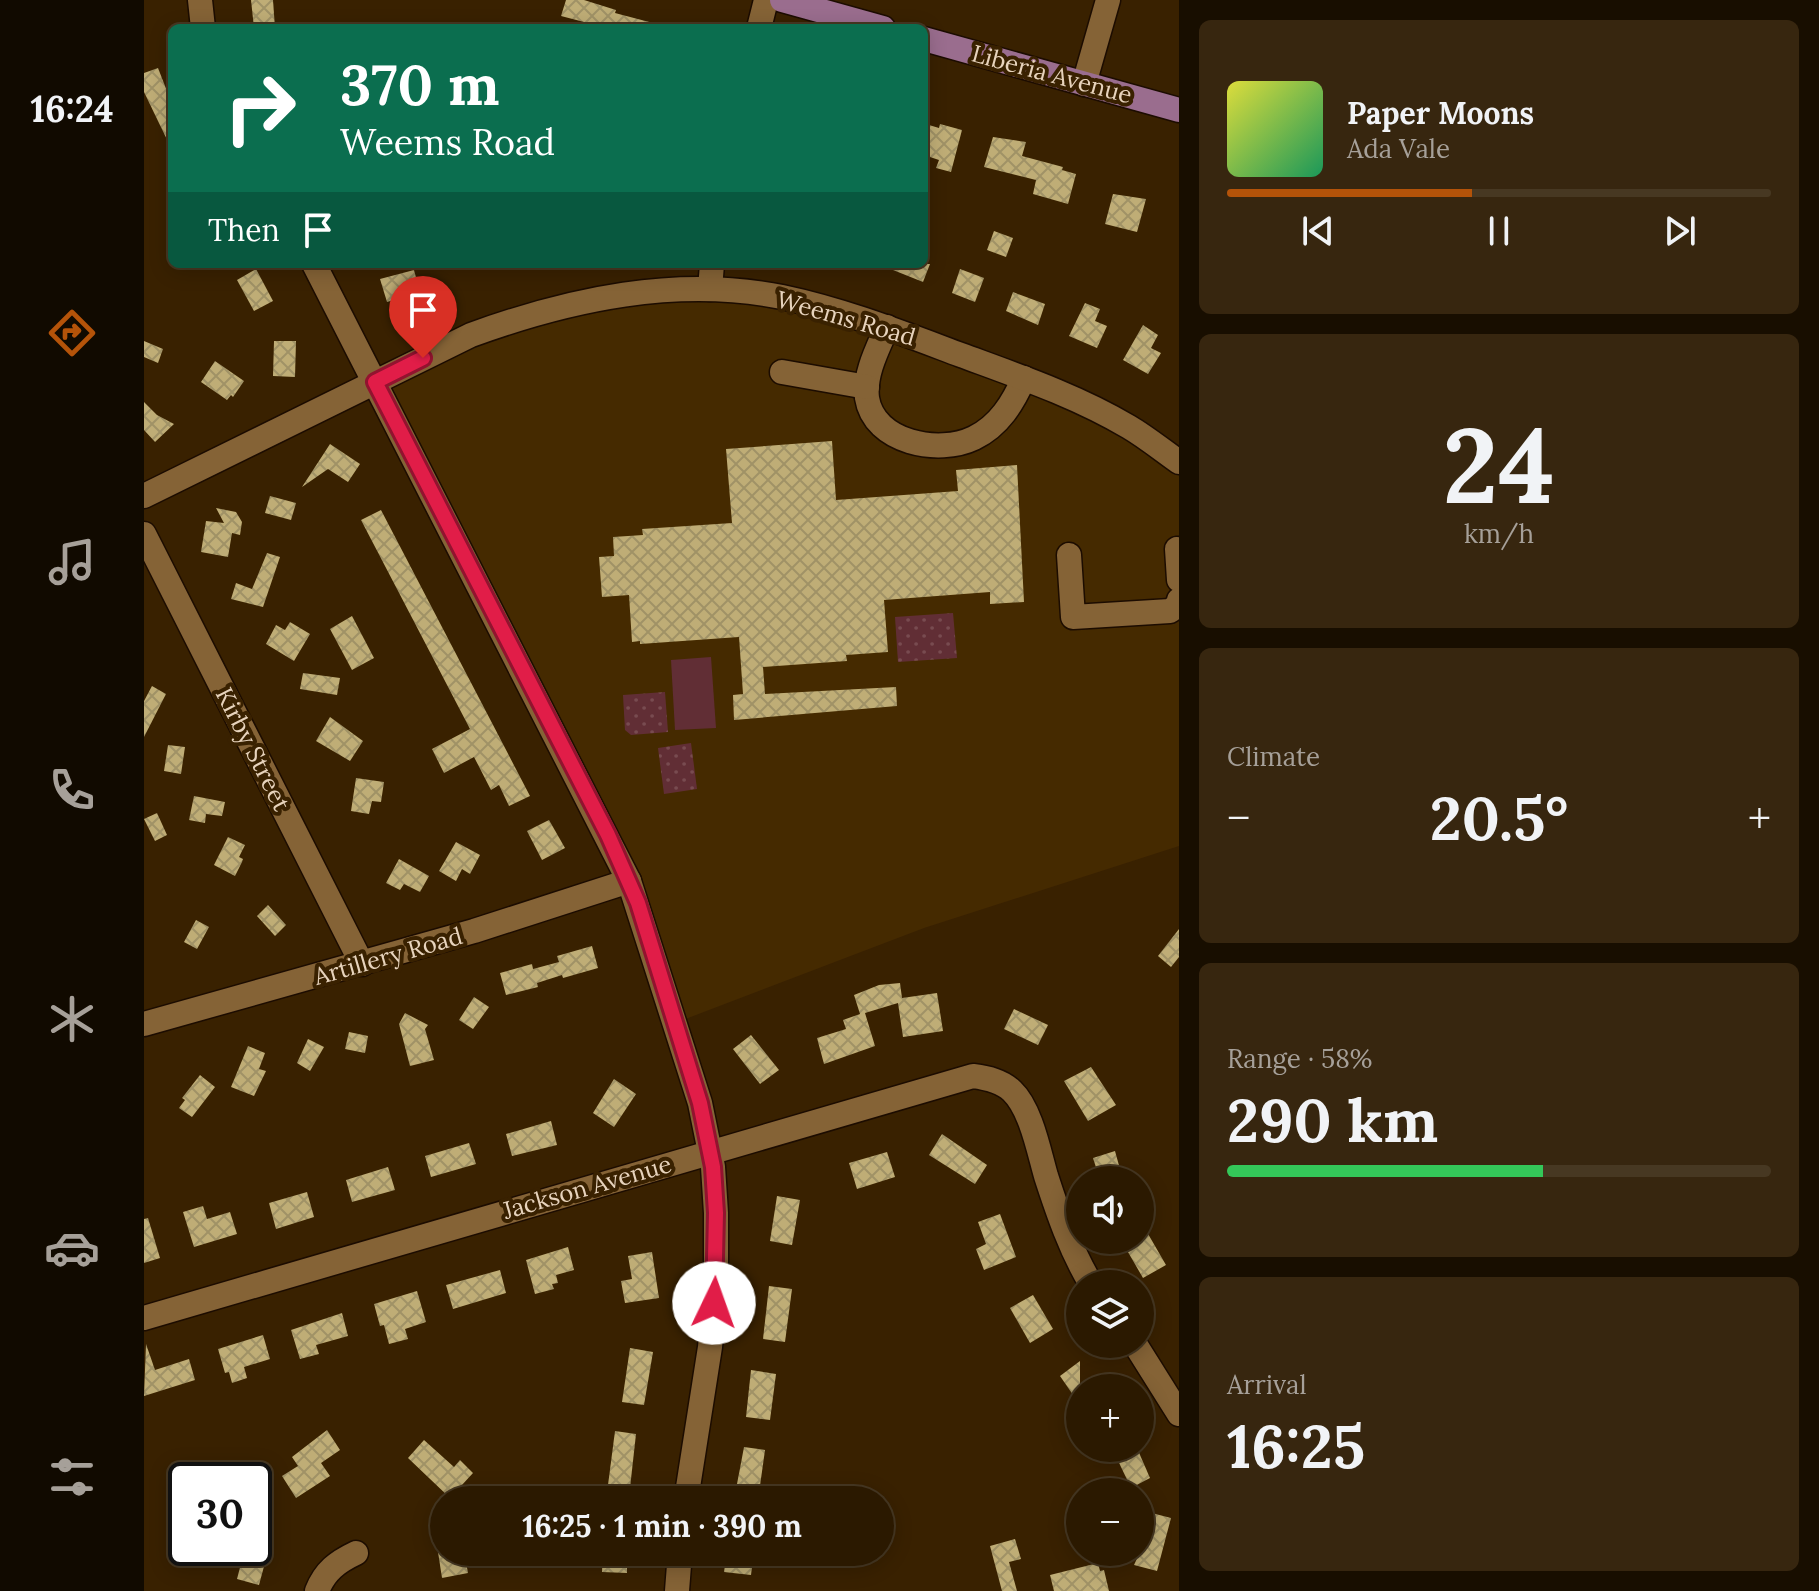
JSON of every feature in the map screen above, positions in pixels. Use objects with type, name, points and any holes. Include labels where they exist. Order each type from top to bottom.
[{"type":"main road","points":[[782,0],[869,24]]},
{"type":"main road","name":"Liberia Avenue","points":[[928,40],[1179,110]]},
{"type":"street","points":[[200,0],[203,24]]},
{"type":"street","points":[[760,24],[766,0]]},
{"type":"street","points":[[1084,84],[1108,0]]},
{"type":"street","points":[[316,268],[629,881],[700,1103],[710,1151],[716,1213],[716,1281],[707,1374],[688,1486]]},
{"type":"street","points":[[710,289],[712,268]]},
{"type":"street","name":"Weems Road","points":[[144,496],[471,335],[549,309],[599,298],[650,291],[710,289],[780,297],[887,327],[1024,378],[1105,414],[1179,462]]},
{"type":"street","points":[[887,327],[872,364],[867,399],[871,410],[892,432],[916,443],[948,446],[973,439],[987,430],[1009,407],[1024,378]]},
{"type":"street","points":[[782,372],[867,387]]},
{"type":"street","name":"Kirby Street","points":[[144,534],[362,964]]},
{"type":"street","points":[[1177,549],[1179,580]]},
{"type":"street","points":[[1069,555],[1073,617],[1170,611],[1179,600]]},
{"type":"street","name":"Artillery Road","points":[[144,1024],[474,931],[629,881]]},
{"type":"street","name":"Jackson Avenue","points":[[144,1318],[973,1076],[988,1078],[1013,1092],[1024,1106],[1059,1214],[1085,1270]]},
{"type":"street","points":[[1144,1358],[1179,1414]]},
{"type":"street","points":[[317,1591],[338,1562],[356,1553]]},
{"type":"street","points":[[677,1591],[679,1566]]},
{"type":"shaded area","points":[[731,291],[1024,378],[1179,462],[1179,846],[924,928],[675,1023],[638,903],[375,382],[510,321]]},
{"type":"shaded area","points":[[953,613],[957,658],[898,662],[895,617]]},
{"type":"shaded area","points":[[711,657],[716,728],[675,730],[671,660]]},
{"type":"shaded area","points":[[665,692],[668,732],[631,735],[625,730],[623,695]]},
{"type":"shaded area","points":[[691,743],[697,789],[664,794],[658,748]]},
{"type":"building","points":[[251,0],[273,0],[275,24],[254,24]]},
{"type":"building","points":[[566,0],[584,0],[616,10],[615,13],[653,23],[592,24],[561,16]]},
{"type":"building","points":[[158,68],[168,94],[168,142],[144,92],[144,73]]},
{"type":"building","points":[[940,124],[962,130],[951,172],[936,168],[939,160],[928,156],[929,125],[939,128]]},
{"type":"building","points":[[993,137],[1026,142],[1022,156],[1063,167],[1062,170],[1076,174],[1068,204],[1033,194],[1036,180],[984,167]]},
{"type":"building","points":[[1113,194],[1146,199],[1137,232],[1105,224]]},
{"type":"building","points":[[994,231],[1013,238],[1006,257],[987,250]]},
{"type":"building","points":[[930,264],[923,282],[888,268],[928,268]]},
{"type":"building","points":[[256,269],[273,301],[254,311],[237,280]]},
{"type":"building","points":[[960,269],[984,278],[975,302],[952,293]]},
{"type":"building","points":[[414,270],[420,292],[387,302],[380,279]]},
{"type":"building","points":[[1013,292],[1045,304],[1038,325],[1006,311]]},
{"type":"building","points":[[1085,303],[1100,309],[1095,321],[1107,326],[1097,348],[1069,336]]},
{"type":"building","points":[[1143,325],[1158,335],[1151,348],[1161,353],[1148,374],[1123,360]]},
{"type":"building","points":[[144,341],[163,349],[158,363],[144,357]]},
{"type":"building","points":[[274,341],[296,341],[295,377],[273,376]]},
{"type":"building","points":[[215,361],[244,381],[233,397],[231,395],[227,400],[201,382]]},
{"type":"building","points":[[144,402],[157,415],[174,424],[155,442],[144,430]]},
{"type":"building","points":[[832,441],[836,500],[958,491],[956,470],[1017,465],[1024,602],[990,604],[990,592],[884,600],[888,652],[846,655],[847,661],[763,667],[765,694],[896,687],[897,706],[734,720],[733,695],[743,694],[739,637],[632,642],[629,595],[602,597],[599,557],[614,556],[613,537],[643,535],[642,529],[732,523],[726,449]]},
{"type":"building","points":[[330,444],[360,464],[348,482],[328,469],[302,487]]},
{"type":"building","points":[[270,496],[296,503],[291,520],[265,513]]},
{"type":"building","points":[[216,508],[236,512],[242,522],[240,535],[232,533],[228,557],[201,552],[206,521],[224,523]]},
{"type":"building","points":[[381,510],[530,796],[509,806],[499,785],[491,790],[474,757],[444,773],[432,749],[470,729],[361,520]]},
{"type":"building","points":[[267,553],[280,557],[263,607],[231,599],[236,583],[252,589]]},
{"type":"building","points":[[352,616],[374,658],[352,670],[330,629]]},
{"type":"building","points":[[290,622],[310,634],[294,661],[266,644],[276,625],[285,630]]},
{"type":"building","points":[[303,673],[340,678],[337,695],[300,689]]},
{"type":"building","points":[[152,686],[166,694],[144,737],[144,701]]},
{"type":"building","points":[[330,717],[363,741],[350,761],[316,741]]},
{"type":"building","points":[[168,745],[185,747],[181,774],[164,771]]},
{"type":"building","points":[[356,778],[384,782],[381,802],[372,801],[369,814],[351,811]]},
{"type":"building","points":[[194,796],[225,802],[222,816],[206,814],[205,823],[189,820]]},
{"type":"building","points":[[157,813],[167,835],[155,841],[144,819]]},
{"type":"building","points":[[549,820],[565,848],[542,860],[527,831]]},
{"type":"building","points":[[228,837],[245,845],[235,876],[214,865]]},
{"type":"building","points":[[456,842],[480,855],[470,874],[462,869],[456,881],[439,871]]},
{"type":"building","points":[[399,859],[429,876],[420,892],[404,884],[400,890],[386,883]]},
{"type":"building","points":[[268,905],[286,925],[275,936],[257,916]]},
{"type":"building","points":[[196,920],[209,927],[197,949],[184,942]]},
{"type":"building","points":[[1179,929],[1179,957],[1171,967],[1158,956]]},
{"type":"building","points":[[592,946],[598,968],[563,978],[562,975],[537,983],[538,987],[506,995],[500,973],[532,964],[533,969],[559,962],[557,956]]},
{"type":"building","points":[[900,983],[902,998],[937,993],[943,1031],[903,1037],[898,1003],[865,1013],[875,1046],[824,1064],[817,1038],[846,1029],[843,1020],[860,1014],[854,995],[879,985]]},
{"type":"building","points":[[474,997],[489,1007],[473,1029],[459,1020]]},
{"type":"building","points":[[1014,1009],[1048,1025],[1038,1045],[1004,1029]]},
{"type":"building","points":[[405,1013],[428,1025],[425,1029],[434,1060],[410,1066],[399,1024]]},
{"type":"building","points":[[349,1032],[368,1036],[365,1053],[345,1049]]},
{"type":"building","points":[[751,1035],[779,1070],[760,1084],[733,1049]]},
{"type":"building","points":[[308,1039],[324,1047],[310,1071],[297,1063]]},
{"type":"building","points":[[248,1046],[265,1053],[259,1069],[266,1071],[254,1096],[231,1087]]},
{"type":"building","points":[[1091,1067],[1116,1105],[1088,1121],[1064,1081]]},
{"type":"building","points":[[200,1075],[215,1087],[192,1117],[179,1108],[185,1100],[182,1098]]},
{"type":"building","points":[[614,1079],[636,1094],[614,1127],[593,1113]]},
{"type":"building","points":[[551,1121],[557,1145],[512,1156],[506,1134]]},
{"type":"building","points":[[942,1134],[987,1165],[975,1184],[929,1155]]},
{"type":"building","points":[[469,1143],[476,1164],[431,1177],[425,1156]]},
{"type":"building","points":[[1115,1151],[1119,1166],[1096,1166],[1093,1158]]},
{"type":"building","points":[[887,1152],[895,1177],[857,1189],[849,1163]]},
{"type":"building","points":[[388,1167],[395,1190],[352,1202],[346,1180]]},
{"type":"building","points":[[307,1192],[314,1217],[276,1229],[269,1203]]},
{"type":"building","points":[[777,1196],[800,1200],[792,1245],[770,1241]]},
{"type":"building","points":[[203,1206],[207,1219],[230,1212],[237,1234],[194,1247],[183,1212]]},
{"type":"building","points":[[1000,1214],[1016,1257],[984,1270],[976,1249],[986,1244],[978,1222]]},
{"type":"building","points":[[148,1218],[160,1258],[144,1263],[144,1219]]},
{"type":"building","points":[[1154,1244],[1166,1265],[1154,1272],[1138,1270],[1129,1254],[1154,1254]]},
{"type":"building","points":[[568,1247],[574,1270],[556,1275],[558,1283],[552,1284],[554,1289],[535,1294],[526,1260]]},
{"type":"building","points":[[652,1252],[659,1298],[625,1303],[621,1281],[632,1279],[628,1256]]},
{"type":"building","points":[[500,1270],[506,1293],[453,1309],[446,1285]]},
{"type":"building","points":[[769,1286],[792,1289],[785,1342],[763,1339]]},
{"type":"building","points":[[417,1291],[426,1322],[405,1329],[408,1339],[389,1344],[374,1304]]},
{"type":"building","points":[[1033,1295],[1053,1329],[1030,1343],[1010,1308]]},
{"type":"building","points":[[342,1313],[348,1336],[316,1345],[319,1354],[300,1359],[291,1330]]},
{"type":"building","points":[[263,1335],[270,1359],[244,1367],[247,1378],[232,1383],[229,1372],[225,1373],[218,1349]]},
{"type":"building","points":[[146,1344],[155,1370],[189,1359],[195,1380],[144,1396]]},
{"type":"building","points":[[630,1348],[653,1352],[644,1405],[622,1402]]},
{"type":"building","points":[[1080,1361],[1080,1374],[1066,1374],[1066,1385],[1060,1376]]},
{"type":"building","points":[[751,1370],[776,1374],[770,1420],[746,1417]]},
{"type":"building","points":[[327,1430],[340,1450],[321,1463],[330,1476],[296,1498],[282,1476],[298,1466],[292,1457]]},
{"type":"building","points":[[615,1431],[636,1434],[630,1486],[608,1485]]},
{"type":"building","points":[[424,1440],[454,1467],[460,1460],[473,1473],[461,1486],[437,1486],[408,1458]]},
{"type":"building","points":[[744,1447],[765,1450],[760,1486],[737,1486]]},
{"type":"building","points":[[1119,1462],[1143,1462],[1150,1478],[1126,1478]]},
{"type":"building","points":[[1154,1514],[1171,1518],[1157,1571],[1138,1566],[1154,1566]]},
{"type":"building","points":[[1015,1539],[1021,1559],[1009,1562],[1017,1591],[1002,1591],[990,1546]]},
{"type":"building","points":[[240,1566],[264,1566],[259,1585],[237,1579]]},
{"type":"building","points":[[440,1566],[467,1566],[468,1573],[442,1578]]},
{"type":"building","points":[[602,1566],[627,1566],[627,1573],[602,1572]]},
{"type":"building","points":[[725,1566],[752,1566],[751,1575],[724,1572]]},
{"type":"building","points":[[1099,1566],[1100,1571],[1104,1570],[1109,1591],[1054,1591],[1050,1575]]},
{"type":"route","points":[[423,358],[375,382],[608,835],[638,903],[700,1103],[710,1151],[716,1213],[714,1303]]}]
